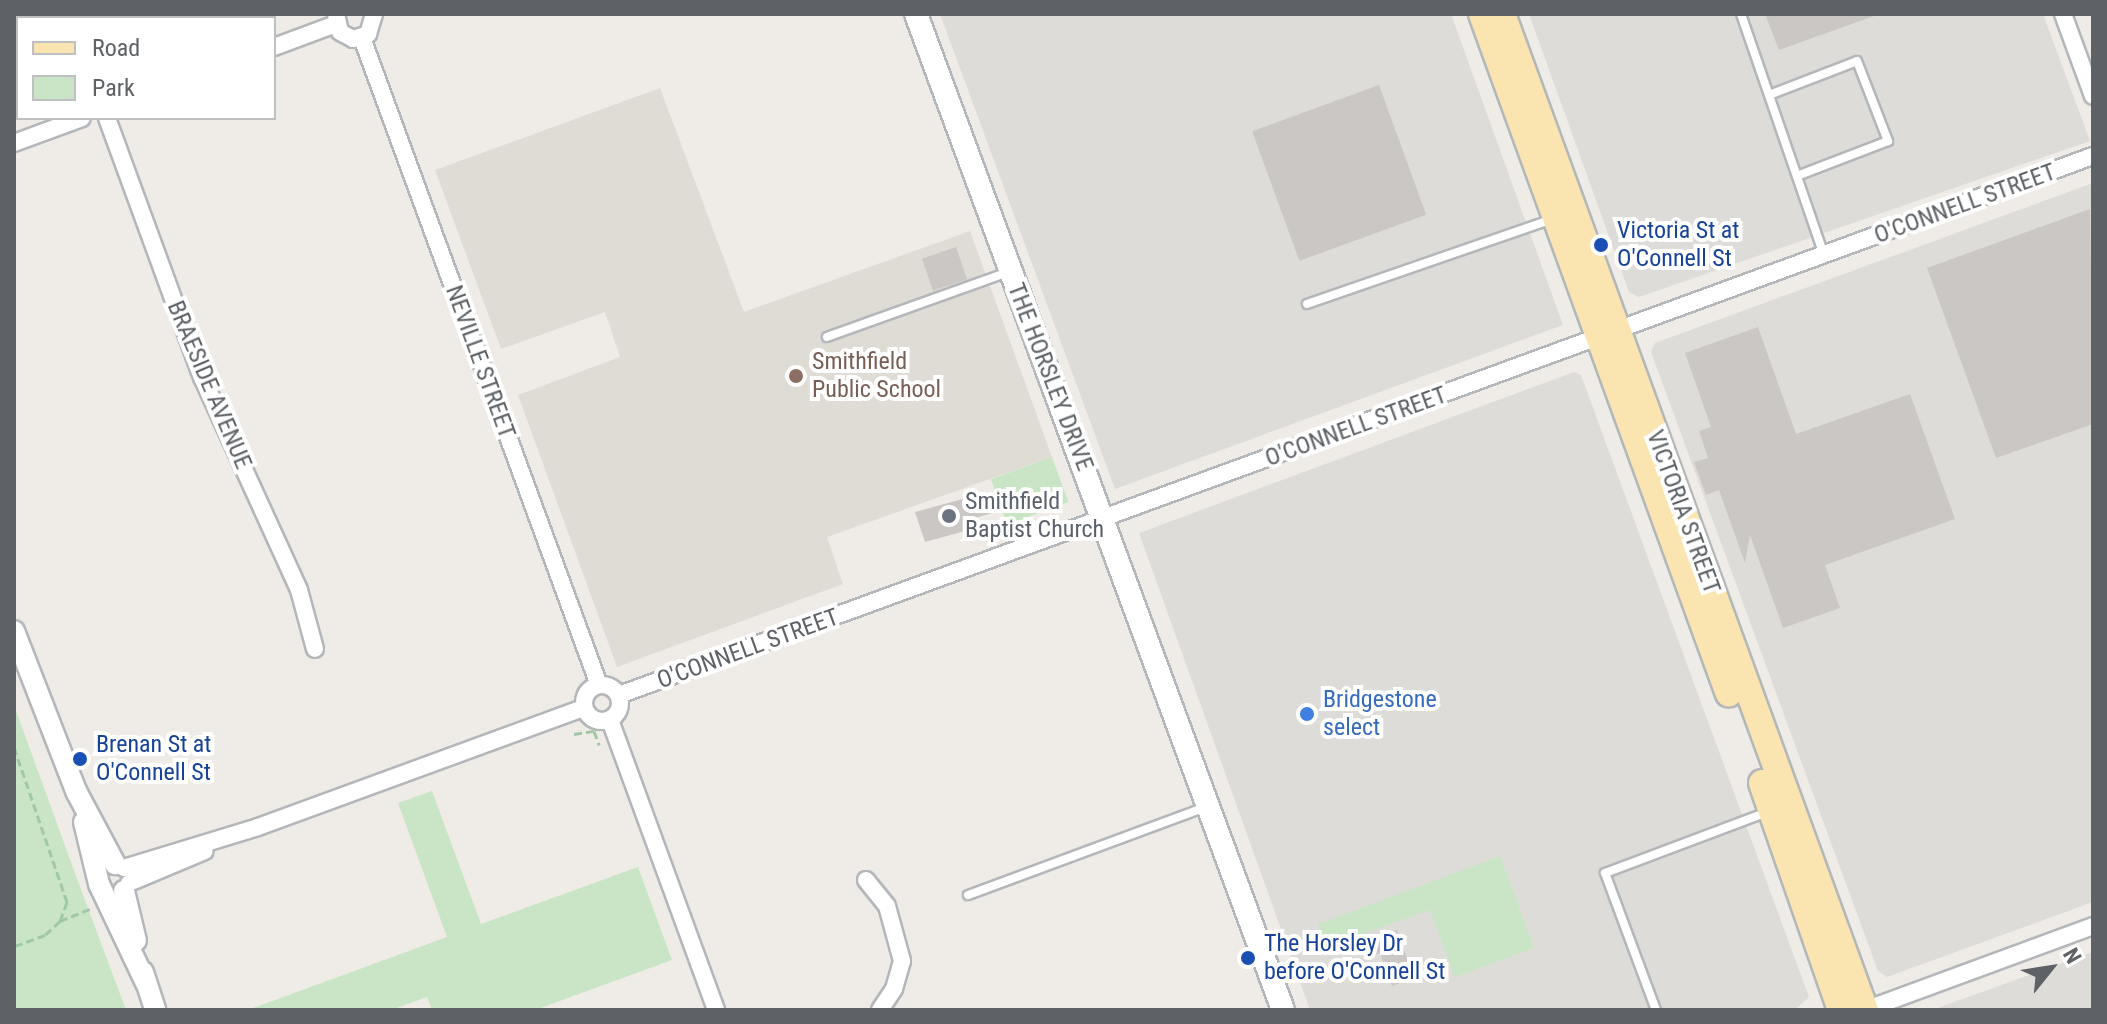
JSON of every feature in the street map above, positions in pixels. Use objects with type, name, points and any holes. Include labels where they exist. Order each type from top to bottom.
[{"type":"main road","name":"THE HORSLEY DRIVE","points":[[916,14],[1283,1010]]},
{"type":"main road","name":"VICTORIA STREET","points":[[1482,14],[1555,218],[1608,336],[1865,1010]]},
{"type":"main road","name":"VICTORIA STREET","points":[[1502,14],[1608,336],[1841,1010]]},
{"type":"street","points":[[276,46],[336,19],[347,38],[362,38],[373,29],[374,14]]},
{"type":"street","points":[[2063,14],[2093,96]]},
{"type":"street","name":"NEVILLE STREET","points":[[362,38],[599,685]]},
{"type":"street","points":[[14,143],[77,120]]},
{"type":"street","name":"BRAESIDE AVENUE","points":[[108,120],[202,377],[299,590],[315,649]]},
{"type":"street","name":"O'CONNELL STREET","points":[[619,695],[1608,336],[2093,156]]},
{"type":"street","points":[[14,631],[76,791],[123,877],[146,983],[155,1010]]},
{"type":"street","points":[[584,708],[586,695],[599,685],[619,695],[620,708],[610,720]]},
{"type":"street","points":[[584,708],[595,720],[610,720]]},
{"type":"street","points":[[99,891],[109,894],[123,877],[584,708]]},
{"type":"street","points":[[610,720],[716,1010]]},
{"type":"street","points":[[76,791],[99,891],[146,983]]},
{"type":"street","points":[[99,891],[102,870],[123,877]]},
{"type":"street","points":[[866,880],[887,906],[902,961],[894,989],[880,1010]]},
{"type":"street","points":[[1865,1010],[2093,926]]},
{"type":"lane","points":[[1741,14],[1824,256]]},
{"type":"lane","points":[[1769,95],[1857,61],[1888,141],[1797,176]]},
{"type":"lane","points":[[1307,304],[1555,218]]},
{"type":"lane","points":[[827,337],[1010,272]]},
{"type":"lane","points":[[968,895],[1208,806]]},
{"type":"lane","points":[[1656,1010],[1605,873],[1771,810]]},
{"type":"path","points":[[574,734],[594,731],[599,745]]},
{"type":"path","points":[[14,747],[67,902],[60,921]]},
{"type":"path","points":[[14,946],[45,935],[99,891]]},
{"type":"shaded area","points":[[940,14],[1451,14],[1563,325],[1115,489]]},
{"type":"shaded area","points":[[1529,14],[2043,14],[2090,141],[1639,297],[1629,292]]},
{"type":"shaded area","name":"Smithfield Public School","points":[[660,88],[744,312],[970,231],[1052,457],[827,537],[843,584],[617,667],[518,395],[620,357],[605,312],[501,349],[435,170]]},
{"type":"shaded area","points":[[2093,183],[2093,902],[1887,977],[1878,971],[1651,352],[1655,343]]},
{"type":"shaded area","points":[[1574,372],[1581,375],[1809,997],[1795,1010],[1310,1010],[1139,533]]},
{"type":"shaded area","points":[[2093,952],[2093,1010],[1932,1010]]},
{"type":"green space","points":[[1052,457],[1068,502],[1007,524],[991,479]]},
{"type":"green space","points":[[14,705],[76,876],[126,1010],[14,1010]]},
{"type":"green space","points":[[432,791],[481,924],[638,867],[672,960],[535,1010],[432,1010],[427,997],[391,1010],[248,1010],[447,937],[398,803]]},
{"type":"green space","points":[[1500,856],[1534,948],[1455,977],[1430,910],[1326,947],[1318,924]]},
{"type":"building","points":[[1765,14],[1874,14],[1874,16],[1779,50]]},
{"type":"building","points":[[1379,85],[1426,215],[1299,261],[1252,131]]},
{"type":"building","points":[[2090,209],[2093,424],[1996,458],[1927,268]]},
{"type":"building","points":[[956,247],[967,279],[933,291],[922,259]]},
{"type":"building","points":[[1758,327],[1796,434],[1910,394],[1955,519],[1825,565],[1840,608],[1783,628],[1750,535],[1745,563],[1719,490],[1706,495],[1694,462],[1708,458],[1699,431],[1711,427],[1685,353]]},
{"type":"building","name":"Smithfield Baptist Church","points":[[988,492],[995,512],[969,520],[965,531],[925,542],[915,512]]},
{"type":"building","points":[[1397,930],[1414,978],[1392,986],[1380,953],[1367,958],[1362,942]]},
{"type":"place","name":"Victoria St at O'Connell St","points":[[1601,245]]},
{"type":"place","name":"Smithfield Public School","points":[[796,376]]},
{"type":"place","name":"Smithfield Baptist Church","points":[[949,516]]},
{"type":"place","name":"Bridgestone select","points":[[1307,714]]},
{"type":"place","name":"Brenan St at O'Connell St","points":[[80,759]]},
{"type":"place","name":"The Horsley Dr before O'Connell St","points":[[1248,958]]}]
